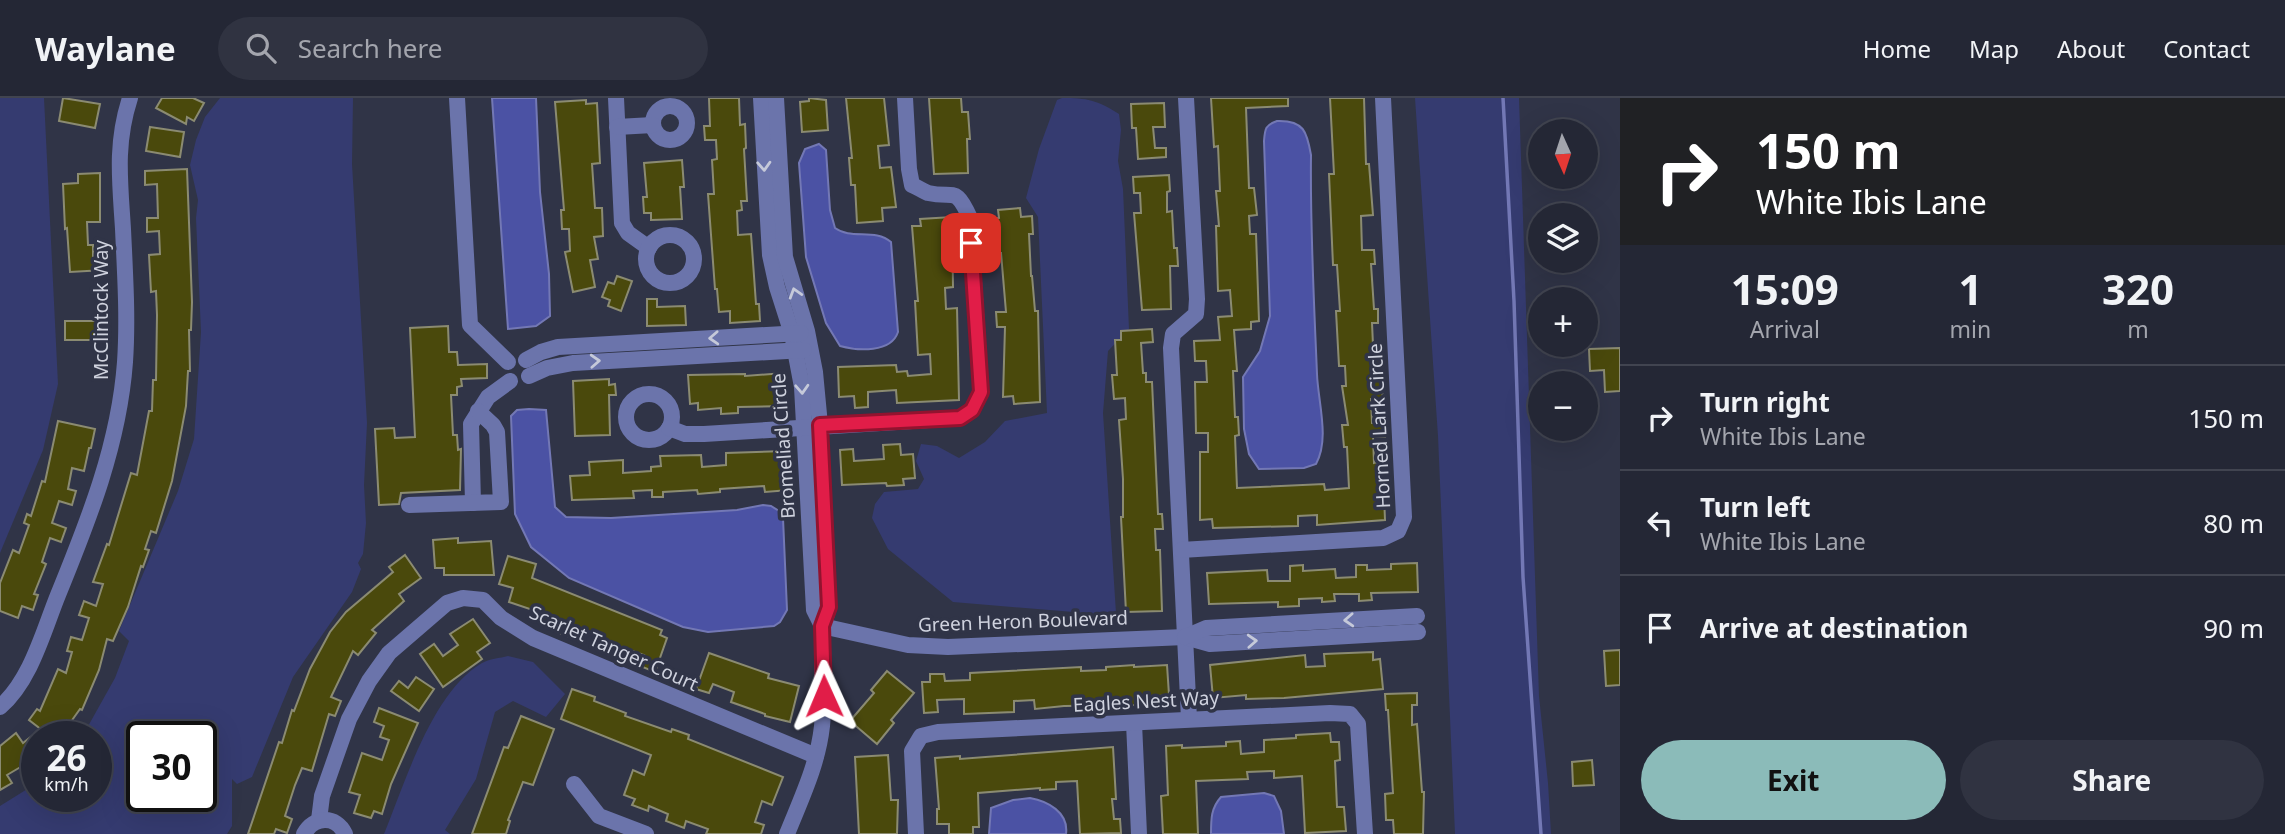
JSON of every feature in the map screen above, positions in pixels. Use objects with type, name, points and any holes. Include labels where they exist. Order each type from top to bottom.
[{"type":"street","name":"McClintock Way","points":[[0,707],[28,670],[74,558],[107,466],[118,415],[125,361],[125,276],[118,156],[122,123],[130,98]]},
{"type":"street","points":[[457,98],[470,326],[508,362]]},
{"type":"street","points":[[616,98],[624,229],[649,248]]},
{"type":"street","name":"Bromeliad Circle","points":[[761,98],[768,245],[776,287],[799,333]]},
{"type":"street","name":"Bromeliad Circle","points":[[776,98],[785,257],[820,425],[829,607],[822,626],[824,696],[816,756],[787,834]]},
{"type":"street","points":[[669,428],[685,434],[704,434],[960,418],[972,410],[981,392],[970,218],[962,200],[950,193],[928,193],[912,185],[905,98]]},
{"type":"street","points":[[1186,98],[1197,299],[1196,314],[1173,334],[1171,348],[1189,719]]},
{"type":"street","name":"Horned Lark Circle","points":[[1181,550],[1383,538],[1398,531],[1404,517],[1383,98]]},
{"type":"street","points":[[617,127],[653,125]]},
{"type":"street","points":[[508,362],[505,373],[510,381],[518,383],[541,352],[558,347],[799,333]]},
{"type":"street","points":[[528,368],[803,350]]},
{"type":"street","name":"Bromeliad Circle","points":[[803,350],[803,426],[814,610],[822,626]]},
{"type":"street","points":[[508,362],[519,357],[528,368]]},
{"type":"street","points":[[473,503],[471,424],[488,397],[510,381]]},
{"type":"street","points":[[409,505],[501,502],[497,432],[478,411]]},
{"type":"street","name":"Scarlet Tanger Court","points":[[319,820],[322,796],[349,719],[369,681],[389,653],[447,603],[463,598],[483,600],[500,618],[533,638],[816,756]]},
{"type":"street","name":"Green Heron Boulevard","points":[[822,626],[908,645],[948,647],[1185,637],[1206,628],[1418,624]]},
{"type":"street","name":"Eagles Nest Way","points":[[916,834],[912,751],[921,736],[938,732],[1189,719],[1350,714],[1358,724],[1365,834]]},
{"type":"street","points":[[1134,723],[1139,834]]},
{"type":"street","points":[[574,785],[599,816],[646,834]]},
{"type":"street","points":[[304,834],[308,827],[319,820],[336,823],[345,834]]},
{"type":"shaded area","points":[[0,98],[44,98],[58,384],[43,450],[0,553]]},
{"type":"shaded area","points":[[220,98],[353,98],[352,164],[367,423],[364,485],[366,523],[363,554],[358,563],[361,569],[352,592],[293,677],[252,777],[237,784],[232,779],[232,826],[227,834],[0,834],[0,806],[21,793],[21,812],[112,812],[112,721],[91,721],[115,678],[129,641],[119,631],[178,491],[194,439],[201,332],[196,218],[198,200],[190,165],[205,117]]},
{"type":"shaded area","points":[[492,98],[536,98],[550,316],[536,326],[508,329]]},
{"type":"shaded area","points":[[1062,98],[1092,101],[1111,109],[1119,114],[1121,130],[1118,161],[1123,189],[1129,329],[1108,351],[1103,413],[1116,613],[1098,614],[953,602],[888,549],[872,518],[875,504],[884,492],[918,489],[924,479],[916,461],[921,444],[937,446],[959,458],[985,442],[1005,421],[1047,413],[1038,217],[1026,198],[1039,149],[1057,100]]},
{"type":"shaded area","points":[[1415,98],[1519,98],[1528,441],[1530,441],[1539,696],[1551,834],[1455,834],[1438,436]]},
{"type":"shaded area","points":[[1277,121],[1293,123],[1303,129],[1311,155],[1317,374],[1323,432],[1316,464],[1304,468],[1259,469],[1249,454],[1244,429],[1243,377],[1260,351],[1270,316],[1264,141],[1266,128]]},
{"type":"shaded area","points":[[819,144],[826,150],[830,210],[835,228],[848,233],[878,236],[891,242],[898,332],[889,344],[881,347],[856,349],[840,346],[826,323],[806,257],[799,163],[805,149]]},
{"type":"shaded area","points":[[517,410],[546,410],[555,507],[566,517],[611,518],[737,510],[763,505],[779,511],[783,518],[787,610],[780,622],[774,626],[708,632],[683,627],[569,578],[531,547],[515,514],[511,416]]},
{"type":"shaded area","points":[[508,656],[533,662],[565,694],[546,717],[513,701],[495,712],[476,779],[445,830],[450,834],[384,834],[422,740],[449,695],[464,677],[482,663]]},
{"type":"shaded area","points":[[1264,793],[1274,796],[1281,811],[1284,834],[1211,834],[1213,810],[1221,797]]},
{"type":"shaded area","points":[[1030,798],[1056,809],[1064,820],[1066,834],[989,834],[991,808],[1013,800]]},
{"type":"building","points":[[63,98],[100,104],[95,128],[59,121]]},
{"type":"building","points":[[162,98],[193,98],[204,103],[194,121],[187,117],[186,124],[156,108]]},
{"type":"building","points":[[709,98],[739,98],[740,125],[745,124],[747,201],[741,201],[742,210],[737,211],[738,235],[751,234],[756,304],[759,304],[760,321],[730,323],[730,311],[719,312],[708,194],[714,194],[712,160],[717,159],[716,140],[705,140],[704,126],[710,126]]},
{"type":"building","points":[[809,98],[826,100],[828,130],[802,132],[800,102],[809,101]]},
{"type":"building","points":[[846,98],[884,98],[889,145],[878,146],[880,168],[891,167],[896,207],[882,208],[883,221],[857,223],[855,185],[851,185],[849,158],[852,158]]},
{"type":"building","points":[[929,98],[961,98],[962,112],[968,112],[968,173],[934,174]]},
{"type":"building","points":[[1211,98],[1288,98],[1288,106],[1246,108],[1249,188],[1254,188],[1257,215],[1249,216],[1250,234],[1256,234],[1259,321],[1251,322],[1251,329],[1234,330],[1237,371],[1233,371],[1235,417],[1238,417],[1239,435],[1235,436],[1237,488],[1324,484],[1325,490],[1349,488],[1347,447],[1344,447],[1342,425],[1348,425],[1342,386],[1346,386],[1345,366],[1339,366],[1336,311],[1340,311],[1337,265],[1333,265],[1329,174],[1334,174],[1330,98],[1364,98],[1366,164],[1369,164],[1373,215],[1361,216],[1362,250],[1374,250],[1375,264],[1371,264],[1374,309],[1378,309],[1378,323],[1372,323],[1373,345],[1377,345],[1383,399],[1371,399],[1372,423],[1383,422],[1385,437],[1373,437],[1374,463],[1377,462],[1379,496],[1384,495],[1385,520],[1317,525],[1317,515],[1298,516],[1298,526],[1213,528],[1212,519],[1200,520],[1200,452],[1208,452],[1208,433],[1196,433],[1195,382],[1207,382],[1206,361],[1195,361],[1194,341],[1220,340],[1218,317],[1232,316],[1230,290],[1218,291],[1216,226],[1219,226],[1216,191],[1220,191],[1218,146],[1214,147]]},
{"type":"building","points":[[586,100],[586,104],[597,103],[600,163],[592,164],[595,208],[602,208],[603,236],[594,237],[598,259],[590,260],[595,287],[573,292],[565,252],[570,251],[569,229],[562,229],[561,210],[564,210],[555,102]]},
{"type":"building","points":[[1164,103],[1165,127],[1153,127],[1155,148],[1166,148],[1166,157],[1138,159],[1131,104]]},
{"type":"building","points":[[150,127],[184,132],[180,157],[146,151]]},
{"type":"building","points":[[682,160],[682,219],[651,220],[651,213],[644,213],[643,197],[647,197],[644,163]]},
{"type":"building","points":[[187,169],[192,302],[189,330],[190,371],[172,481],[156,533],[151,531],[145,549],[149,550],[128,607],[113,641],[107,639],[99,670],[82,710],[80,709],[71,721],[30,721],[37,709],[40,711],[58,669],[66,673],[72,652],[67,651],[71,637],[82,640],[89,618],[79,615],[84,601],[96,606],[103,584],[93,582],[107,544],[109,545],[131,473],[137,475],[149,411],[152,411],[153,380],[156,380],[157,315],[156,291],[151,292],[149,255],[160,254],[159,231],[147,232],[147,218],[158,218],[157,184],[145,185],[145,171]]},
{"type":"building","points":[[100,173],[100,222],[87,222],[88,245],[93,245],[93,256],[103,256],[104,270],[70,272],[63,184],[78,183],[78,174]]},
{"type":"building","points":[[1169,175],[1167,212],[1172,211],[1178,266],[1170,266],[1171,309],[1142,310],[1134,213],[1141,213],[1140,193],[1134,193],[1133,177]]},
{"type":"building","points":[[1020,208],[1021,217],[1032,216],[1033,234],[1029,234],[1035,311],[1038,311],[1040,402],[1014,404],[1013,396],[1003,397],[1005,327],[997,327],[996,312],[1006,312],[1001,253],[995,253],[991,219],[999,218],[998,210]]},
{"type":"building","points":[[952,217],[953,287],[945,288],[946,309],[957,308],[959,400],[897,403],[896,390],[868,392],[868,407],[855,408],[854,396],[839,397],[838,367],[896,365],[897,372],[907,371],[908,376],[931,374],[930,354],[918,355],[915,301],[918,301],[912,226],[921,226],[920,219]]},
{"type":"building","points":[[617,276],[632,281],[621,311],[608,306],[610,300],[602,297],[608,282],[614,284]]},
{"type":"building","points":[[647,299],[657,299],[657,307],[685,306],[686,325],[647,326]]},
{"type":"building","points":[[65,321],[103,321],[103,340],[65,340]]},
{"type":"building","points":[[448,326],[449,352],[457,352],[458,365],[487,364],[487,378],[461,379],[462,386],[457,387],[457,395],[451,395],[453,435],[457,435],[458,450],[461,449],[460,490],[401,493],[399,504],[379,505],[375,429],[394,428],[395,438],[415,437],[410,328]]},
{"type":"building","points":[[1152,329],[1153,342],[1141,343],[1143,373],[1146,373],[1146,382],[1152,382],[1158,514],[1162,514],[1163,529],[1155,529],[1156,550],[1160,550],[1162,611],[1126,612],[1119,420],[1126,419],[1125,398],[1114,399],[1112,375],[1117,375],[1115,340],[1121,340],[1121,331]]},
{"type":"building","points":[[1620,348],[1620,391],[1605,392],[1604,370],[1590,371],[1589,357],[1598,357],[1598,349]]},
{"type":"building","points":[[784,373],[787,406],[738,407],[738,413],[721,414],[721,408],[698,410],[698,403],[690,404],[688,375],[745,376]]},
{"type":"building","points":[[609,379],[609,385],[615,384],[616,395],[609,395],[610,435],[575,436],[573,381]]},
{"type":"building","points":[[58,421],[95,429],[84,471],[72,468],[68,489],[76,491],[72,505],[59,501],[52,523],[66,528],[61,542],[50,538],[42,562],[46,564],[34,594],[38,595],[33,610],[22,606],[18,618],[0,611],[0,583],[13,550],[19,553],[29,525],[24,523],[27,514],[31,516],[42,481],[45,482]]},
{"type":"building","points":[[900,444],[901,455],[913,454],[915,478],[903,479],[904,485],[842,485],[840,450],[853,449],[854,461],[884,459],[883,445]]},
{"type":"building","points":[[786,451],[789,490],[765,492],[764,486],[720,489],[720,492],[698,494],[697,490],[663,492],[663,497],[652,497],[652,490],[633,491],[634,498],[572,500],[570,476],[590,475],[589,462],[623,460],[623,473],[651,471],[651,467],[661,466],[660,456],[701,455],[702,467],[726,465],[726,453]]},
{"type":"building","points":[[458,538],[458,543],[491,541],[494,575],[444,575],[444,568],[435,568],[433,540]]},
{"type":"building","points":[[405,555],[421,578],[399,594],[404,601],[372,630],[376,633],[358,655],[353,651],[331,697],[341,701],[335,716],[329,714],[312,771],[302,768],[295,785],[285,816],[292,819],[287,833],[276,829],[274,834],[248,834],[279,742],[282,743],[292,710],[294,711],[310,669],[330,632],[346,612],[393,572],[389,567]]},
{"type":"building","points":[[508,556],[536,564],[532,578],[662,630],[660,635],[667,638],[655,672],[640,666],[644,655],[624,648],[620,658],[606,653],[610,642],[579,629],[575,639],[562,634],[541,625],[545,614],[509,602],[513,588],[499,584]]},
{"type":"building","points":[[1417,563],[1418,592],[1371,593],[1372,600],[1359,601],[1359,594],[1334,594],[1335,601],[1322,602],[1322,598],[1299,599],[1299,606],[1278,607],[1278,602],[1209,604],[1207,573],[1267,570],[1268,581],[1290,581],[1290,566],[1303,565],[1303,571],[1335,569],[1336,578],[1356,577],[1356,565],[1367,565],[1367,570],[1391,569],[1391,564]]},
{"type":"building","points":[[473,619],[490,643],[477,652],[482,659],[443,687],[420,654],[434,644],[443,656],[458,645],[450,634]]},
{"type":"building","points":[[1620,650],[1620,685],[1606,686],[1604,651]]},
{"type":"building","points":[[1373,652],[1373,660],[1380,659],[1383,689],[1284,698],[1246,699],[1246,695],[1213,698],[1210,665],[1305,655],[1306,667],[1325,666],[1324,654]]},
{"type":"building","points":[[709,653],[769,674],[768,678],[799,686],[790,722],[765,716],[731,702],[734,692],[713,684],[709,693],[696,689]]},
{"type":"building","points":[[1167,665],[1169,695],[1160,696],[1161,702],[1136,705],[1035,709],[1034,700],[1014,701],[1014,712],[964,714],[964,699],[937,700],[938,712],[924,713],[922,682],[930,682],[930,674],[944,674],[945,681],[970,680],[970,673],[1081,667],[1081,671],[1106,670],[1106,667]]},
{"type":"building","points":[[887,671],[914,693],[891,720],[894,723],[877,744],[850,721],[874,693],[871,690]]},
{"type":"building","points":[[416,677],[434,689],[419,711],[391,691],[399,681],[408,688]]},
{"type":"building","points":[[572,689],[595,697],[594,701],[626,713],[625,716],[671,732],[672,729],[689,735],[688,739],[783,777],[772,805],[762,801],[755,822],[764,825],[761,834],[706,834],[708,829],[686,821],[684,828],[666,821],[668,814],[649,806],[648,811],[632,805],[635,799],[624,795],[633,770],[644,775],[651,755],[561,719]]},
{"type":"building","points":[[1417,693],[1417,705],[1412,705],[1412,725],[1417,724],[1424,792],[1423,834],[1394,834],[1393,820],[1386,820],[1385,794],[1393,793],[1385,694]]},
{"type":"building","points":[[379,708],[418,723],[391,784],[382,814],[374,811],[371,818],[354,813],[360,795],[349,792],[362,753],[382,760],[389,740],[380,737],[384,726],[374,722]]},
{"type":"building","points":[[521,716],[554,729],[533,785],[523,782],[508,820],[510,821],[506,834],[472,834],[504,747],[508,748]]},
{"type":"building","points":[[16,733],[21,740],[21,767],[7,775],[12,783],[0,790],[0,746]]},
{"type":"building","points":[[1330,733],[1331,742],[1339,742],[1340,760],[1335,761],[1337,807],[1344,807],[1346,831],[1305,833],[1302,776],[1274,778],[1274,771],[1247,772],[1248,779],[1196,781],[1198,834],[1163,834],[1161,796],[1168,795],[1166,746],[1226,746],[1226,742],[1240,741],[1241,754],[1264,752],[1264,740]]},
{"type":"building","points":[[1113,747],[1116,799],[1112,799],[1114,819],[1120,819],[1121,833],[1080,834],[1077,781],[1056,782],[1056,789],[978,793],[979,827],[973,827],[973,834],[949,834],[949,824],[937,824],[939,809],[935,758],[960,756],[960,759]]},
{"type":"building","points":[[888,755],[891,800],[898,800],[897,834],[859,834],[855,757]]},
{"type":"building","points":[[1592,760],[1594,785],[1573,786],[1572,762]]},
{"type":"waterway","points":[[1503,98],[1514,301],[1523,577],[1541,834]]},
{"type":"route","points":[[824,696],[822,626],[829,607],[820,425],[960,418],[972,410],[981,392],[971,243]]}]
